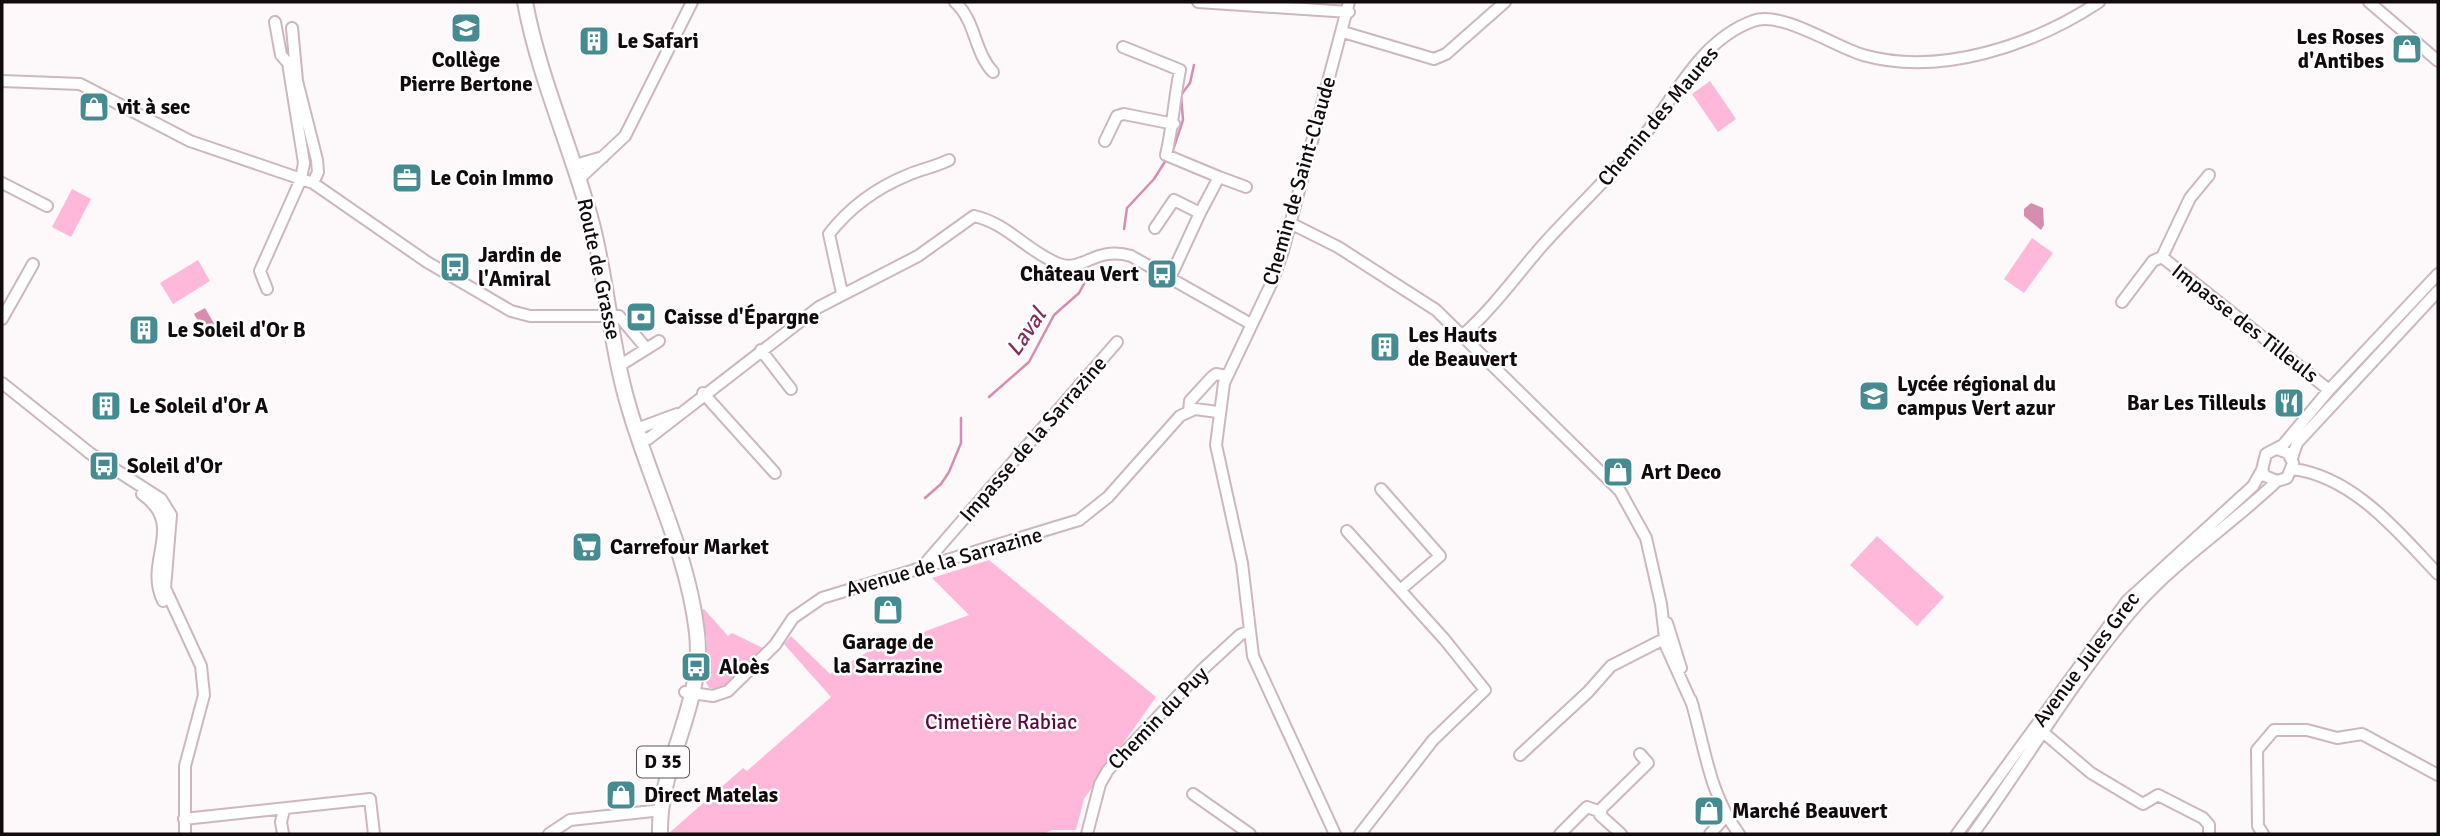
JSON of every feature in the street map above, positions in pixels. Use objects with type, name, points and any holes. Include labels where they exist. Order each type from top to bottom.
[{"type":"main road","name":"Route de Grasse","points":[[525,2],[543,75],[577,172],[600,257],[619,366],[638,436],[688,578],[698,636],[689,693]]},
{"type":"main road","name":"D 35","points":[[654,834],[689,693]]},
{"type":"main road","name":"D 35","points":[[659,810],[660,834]]},
{"type":"street","points":[[577,172],[606,156],[619,143],[633,122],[692,2]]},
{"type":"street","points":[[955,2],[973,26],[987,65],[993,72]]},
{"type":"street","points":[[1198,2],[1349,7]]},
{"type":"street","points":[[1343,33],[1434,59],[1446,54],[1506,2]]},
{"type":"street","name":"Chemin des Maures","points":[[1464,334],[1548,239],[1617,169],[1701,57],[1744,25],[1768,19],[1861,55],[1907,62],[1996,51],[2034,38],[2099,2]]},
{"type":"street","points":[[2369,2],[2438,61]]},
{"type":"street","points":[[2381,12],[2390,2]]},
{"type":"street","name":"Chemin de Saint-Claude","points":[[1335,834],[1253,656],[1242,563],[1217,455],[1218,412],[1227,376],[1273,280],[1349,7]]},
{"type":"street","points":[[275,22],[281,55],[288,62],[293,110],[307,181]]},
{"type":"street","points":[[267,289],[260,271],[265,257],[307,181],[318,172],[297,81],[292,29]]},
{"type":"street","points":[[1123,47],[1180,70],[1174,97],[1174,124],[1166,155],[1246,187]]},
{"type":"street","points":[[3,81],[80,84],[190,141],[307,181],[494,304],[530,316],[592,315],[624,319],[646,348]]},
{"type":"street","points":[[1105,141],[1117,116],[1124,114],[1174,124]]},
{"type":"street","points":[[842,293],[829,234],[838,222],[855,204],[909,174],[930,170],[949,160]]},
{"type":"street","name":"Impasse des Tilleuls","points":[[2122,302],[2153,261],[2162,257],[2190,198],[2209,175]]},
{"type":"street","points":[[1170,278],[1219,177]]},
{"type":"street","points":[[2,183],[47,206]]},
{"type":"street","points":[[1155,228],[1174,200],[1200,213]]},
{"type":"street","points":[[638,436],[642,427],[677,414],[842,293],[918,256],[974,216],[989,219],[1059,264],[1076,265],[1115,251],[1131,256],[1251,324]]},
{"type":"street","points":[[1290,223],[1338,247],[1436,310],[1464,334],[1620,491],[1646,538],[1661,604],[1703,739],[1709,778],[1727,815],[1740,834]]},
{"type":"street","name":"Impasse des Tilleuls","points":[[2162,257],[2329,390]]},
{"type":"street","points":[[2,319],[33,264]]},
{"type":"street","points":[[2438,274],[2277,449],[2266,454],[2262,470],[2266,476],[2277,481],[2287,478],[2297,443],[2438,291]]},
{"type":"street","points":[[619,366],[659,341]]},
{"type":"street","name":"Impasse de la Sarrazine","points":[[921,568],[1117,342]]},
{"type":"street","points":[[761,350],[791,389]]},
{"type":"street","name":"Avenue de la Sarrazine","points":[[689,693],[713,696],[728,691],[775,645],[793,618],[810,605],[856,586],[1079,520],[1094,510],[1168,428],[1189,411],[1190,401],[1212,377],[1216,374],[1227,376]]},
{"type":"street","points":[[2,383],[88,452],[123,473],[166,506],[172,527],[163,558],[165,588],[201,666],[204,695],[185,766],[185,834]]},
{"type":"street","points":[[703,393],[775,473]]},
{"type":"street","points":[[1189,411],[1218,412]]},
{"type":"street","points":[[2277,449],[2292,463],[2356,493],[2438,574]]},
{"type":"street","name":"Avenue Jules Grec","points":[[1957,834],[2127,601],[2253,486],[2262,470]]},
{"type":"street","name":"Avenue Jules Grec","points":[[1973,834],[2137,606],[2171,572],[2277,481]]},
{"type":"street","points":[[1381,489],[1440,556],[1400,590]]},
{"type":"street","points":[[1348,531],[1485,690],[1433,740],[1360,834]]},
{"type":"street","points":[[1661,604],[1664,639],[1678,678],[1693,706]]},
{"type":"street","name":"Chemin du Puy","points":[[1087,834],[1103,776],[1202,670],[1240,635],[1249,631]]},
{"type":"street","points":[[1520,755],[1588,692],[1611,666],[1664,639]]},
{"type":"street","points":[[1228,648],[1250,644]]},
{"type":"street","points":[[2263,834],[2258,826],[2257,750],[2274,730],[2307,730],[2337,738],[2362,734],[2438,775]]},
{"type":"street","name":"Avenue Jules Grec","points":[[2044,733],[2091,773],[2143,804],[2158,795],[2203,818],[2209,825],[2209,834]]},
{"type":"street","points":[[1601,812],[1648,763],[1640,754]]},
{"type":"street","points":[[1193,794],[1250,834]]},
{"type":"street","points":[[184,819],[370,799],[374,834]]},
{"type":"street","points":[[1560,834],[1587,807],[1601,812]]},
{"type":"street","points":[[283,834],[281,822],[284,810]]},
{"type":"street","points":[[549,834],[570,820],[659,810]]},
{"type":"street","points":[[1601,812],[1600,815],[1621,834]]},
{"type":"street","points":[[1710,834],[1727,815]]},
{"type":"green space","points":[[1710,81],[1736,119],[1718,132],[1692,94]]},
{"type":"green space","points":[[72,189],[91,199],[71,237],[52,227]]},
{"type":"green space","points":[[2032,238],[2053,253],[2024,293],[2004,279]]},
{"type":"green space","points":[[198,260],[210,281],[173,304],[160,283]]},
{"type":"green space","points":[[1877,536],[1944,597],[1917,626],[1850,565]]},
{"type":"green space","name":"Cimetière Rabiac","points":[[989,560],[1156,697],[1084,799],[1076,830],[1052,830],[1043,834],[668,834],[743,768],[747,771],[831,697],[784,644],[791,636],[830,674],[886,641],[891,653],[926,631],[969,615],[932,578]]},
{"type":"green space","points":[[704,609],[728,636],[732,633],[765,649],[721,689],[709,688],[705,680],[707,639],[701,610]]},
{"type":"shaded area","points":[[2031,203],[2043,208],[2044,225],[2041,230],[2024,216],[2024,209]]},
{"type":"shaded area","points":[[205,308],[219,332],[208,338],[194,314]]},
{"type":"waterway","name":"Laval","points":[[1172,153],[1183,120],[1181,95],[1190,83],[1194,65]]},
{"type":"waterway","name":"Laval","points":[[1124,229],[1127,208],[1154,179],[1166,160]]},
{"type":"waterway","name":"Laval","points":[[989,397],[1029,362],[1054,315],[1079,293],[1085,282]]},
{"type":"waterway","name":"Laval","points":[[925,498],[941,484],[949,472],[961,443],[961,418]]},
{"type":"place","name":"Collège Pierre Bertone","points":[[466,28]]},
{"type":"place","name":"Le Safari","points":[[594,41]]},
{"type":"place","name":"Les Roses d'Antibes","points":[[2407,49]]},
{"type":"place","name":"vit à sec","points":[[94,107]]},
{"type":"place","name":"Le Coin Immo","points":[[407,178]]},
{"type":"place","name":"Jardin de l'Amiral","points":[[455,267]]},
{"type":"place","name":"Château Vert","points":[[1162,274]]},
{"type":"place","name":"Caisse d'Épargne","points":[[641,317]]},
{"type":"place","name":"Le Soleil d'Or B","points":[[144,330]]},
{"type":"place","name":"Les Hauts de Beauvert","points":[[1385,347]]},
{"type":"place","name":"Lycée régional du campus Vert azur","points":[[1874,396]]},
{"type":"place","name":"Bar Les Tilleuls","points":[[2289,403]]},
{"type":"place","name":"Le Soleil d'Or A","points":[[106,406]]},
{"type":"place","name":"Soleil d'Or","points":[[104,466]]},
{"type":"place","name":"Art Deco","points":[[1618,472]]},
{"type":"place","name":"Carrefour Market","points":[[587,547]]},
{"type":"place","name":"Garage de la Sarrazine","points":[[888,610]]},
{"type":"place","name":"Aloès","points":[[696,667]]},
{"type":"place","name":"Direct Matelas","points":[[621,795]]},
{"type":"place","name":"Marché Beauvert","points":[[1709,811]]}]
